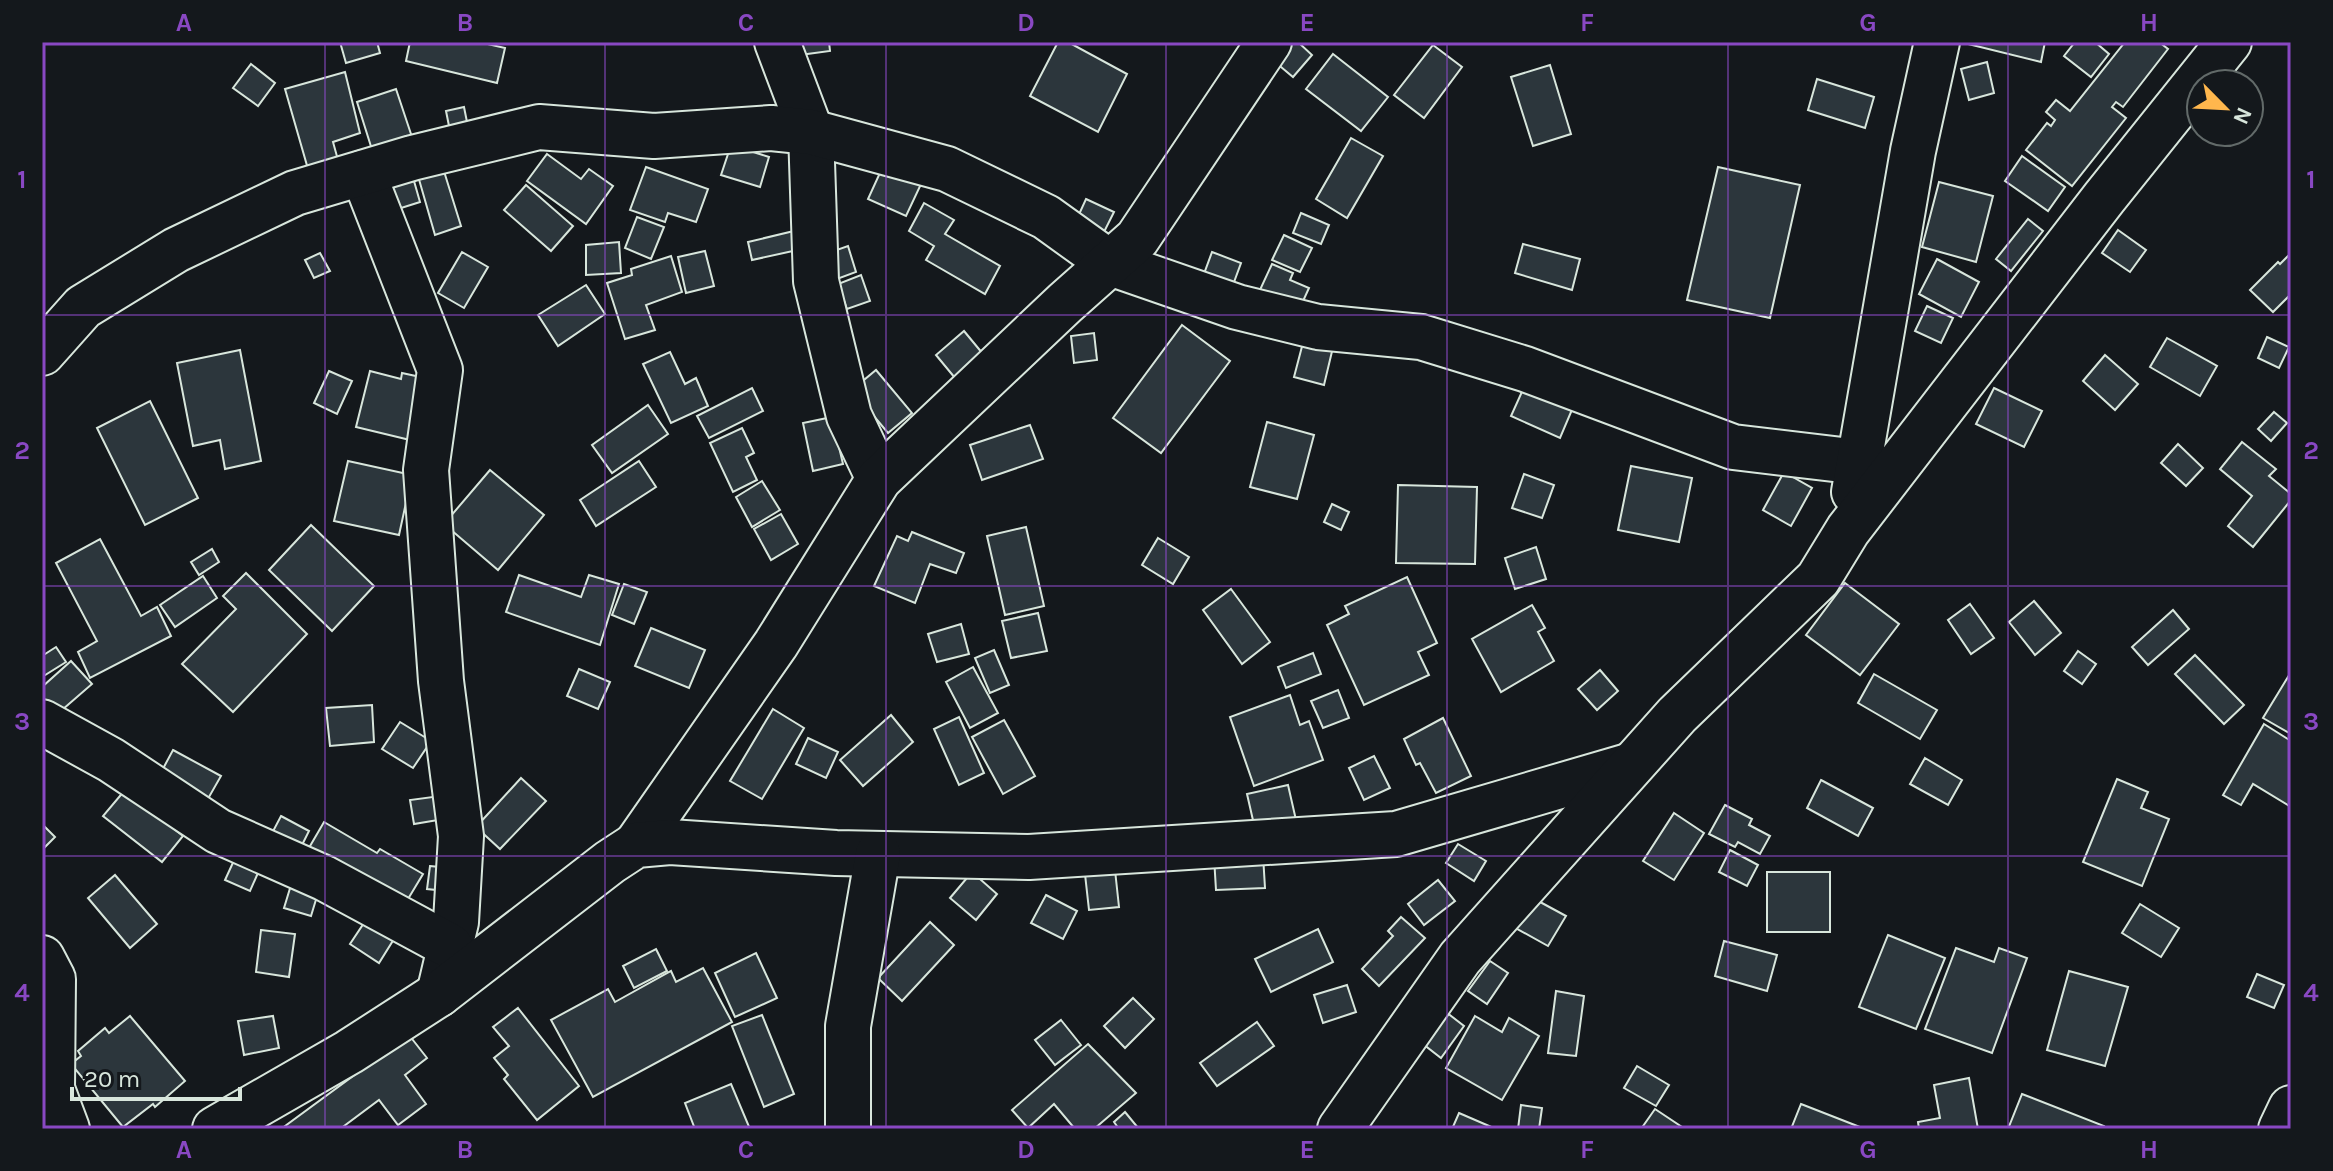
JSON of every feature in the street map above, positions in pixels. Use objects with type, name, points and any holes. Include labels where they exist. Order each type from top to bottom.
[{"type":"street","points":[[777,42],[811,132],[816,281],[849,416],[879,479]]},
{"type":"street","points":[[215,1129],[349,1052],[439,994],[636,845],[776,644],[879,479],[1137,239],[1269,42]]},
{"type":"street","points":[[1848,530],[1913,151],[1937,42]]},
{"type":"street","points":[[1340,1129],[1460,958],[1628,766],[1818,579],[1848,530],[2104,198],[2229,42]]},
{"type":"street","points":[[42,353],[83,307],[176,250],[295,193],[539,127],[654,136],[771,128],[811,132],[947,169],[1046,217],[1110,263],[1237,307],[1318,327],[1421,337],[1525,369],[1733,447],[1859,462]]},
{"type":"street","points":[[363,173],[440,370],[426,470],[441,681],[461,836],[456,922],[439,994]]},
{"type":"street","points":[[42,722],[111,760],[218,831],[324,878],[450,946]]},
{"type":"street","points":[[636,845],[670,842],[878,854],[1029,857],[1396,834],[1628,766]]},
{"type":"street","points":[[848,1129],[848,1026],[878,854]]},
{"type":"street","points":[[42,958],[53,979],[52,1089],[67,1129]]},
{"type":"street","points":[[2281,1129],[2291,1108]]},
{"type":"building","points":[[340,42],[377,42],[380,53],[346,63]]},
{"type":"building","points":[[410,42],[479,42],[505,48],[497,83],[406,61]]},
{"type":"building","points":[[791,42],[829,42],[830,51],[792,56]]},
{"type":"building","points":[[1058,42],[1068,42],[1127,74],[1098,132],[1030,96]]},
{"type":"building","points":[[1293,42],[1298,42],[1312,55],[1293,77],[1275,62]]},
{"type":"building","points":[[1960,42],[2045,42],[2041,62]]},
{"type":"building","points":[[2075,42],[2095,42],[2109,54],[2091,77],[2064,56]]},
{"type":"building","points":[[2125,42],[2159,42],[2168,49],[2123,107],[2116,102],[2112,107],[2126,118],[2072,186],[2026,150],[2047,123],[2051,126],[2055,120],[2046,112],[2056,100],[2070,111]]},
{"type":"building","points":[[1433,45],[1462,67],[1424,118],[1394,95]]},
{"type":"building","points":[[1333,54],[1388,97],[1361,131],[1306,89]]},
{"type":"building","points":[[1987,62],[1994,93],[1969,100],[1961,69]]},
{"type":"building","points":[[251,64],[275,83],[258,106],[233,88]]},
{"type":"building","points":[[1550,65],[1571,134],[1533,146],[1511,77]]},
{"type":"building","points":[[345,72],[360,133],[333,142],[338,160],[308,169],[285,89]]},
{"type":"building","points":[[1817,79],[1874,97],[1865,128],[1808,110]]},
{"type":"building","points":[[396,89],[414,143],[374,156],[357,102]]},
{"type":"building","points":[[464,107],[469,132],[451,136],[446,111]]},
{"type":"building","points":[[1351,138],[1383,156],[1347,218],[1316,199]]},
{"type":"building","points":[[731,145],[769,157],[760,187],[721,175]]},
{"type":"building","points":[[547,154],[581,179],[589,169],[613,186],[586,224],[527,181]]},
{"type":"building","points":[[2022,156],[2065,187],[2048,211],[2005,181]]},
{"type":"building","points":[[884,164],[922,182],[906,216],[868,199]]},
{"type":"building","points":[[646,167],[708,189],[696,222],[668,213],[665,222],[630,210]]},
{"type":"building","points":[[1718,167],[1800,185],[1770,318],[1687,300]]},
{"type":"building","points":[[443,168],[461,226],[435,235],[418,176]]},
{"type":"building","points":[[412,174],[420,202],[398,209],[390,181]]},
{"type":"building","points":[[1939,182],[1993,196],[1976,262],[1922,247]]},
{"type":"building","points":[[526,185],[573,226],[551,251],[504,210]]},
{"type":"building","points":[[1086,199],[1114,212],[1102,236],[1075,223]]},
{"type":"building","points":[[924,203],[954,220],[945,234],[1000,266],[985,294],[926,260],[934,246],[909,231]]},
{"type":"building","points":[[1301,213],[1329,225],[1321,244],[1293,233]]},
{"type":"building","points":[[637,217],[664,227],[651,259],[625,248]]},
{"type":"building","points":[[2028,219],[2043,231],[2011,271],[1996,259]]},
{"type":"building","points":[[798,230],[802,249],[752,260],[748,242]]},
{"type":"building","points":[[2118,230],[2146,250],[2130,272],[2102,253]]},
{"type":"building","points":[[1284,235],[1312,248],[1300,272],[1272,260]]},
{"type":"building","points":[[619,242],[621,273],[586,275],[586,245]]},
{"type":"building","points":[[1523,244],[1580,259],[1572,290],[1515,273]]},
{"type":"building","points":[[848,246],[856,272],[837,279],[828,253]]},
{"type":"building","points":[[705,251],[714,286],[686,293],[678,257]]},
{"type":"building","points":[[462,252],[488,267],[464,308],[438,293]]},
{"type":"building","points":[[1212,252],[1241,263],[1230,293],[1201,282]]},
{"type":"building","points":[[320,253],[330,271],[314,278],[305,260]]},
{"type":"building","points":[[2291,253],[2291,294],[2273,312],[2250,290]]},
{"type":"building","points":[[671,256],[682,292],[646,305],[655,330],[625,339],[607,283],[632,275],[631,269]]},
{"type":"building","points":[[1937,259],[1979,282],[1961,317],[1919,294]]},
{"type":"building","points":[[1272,264],[1293,273],[1290,280],[1309,288],[1299,310],[1259,292]]},
{"type":"building","points":[[861,275],[870,301],[847,309],[838,284]]},
{"type":"building","points":[[586,285],[605,314],[558,346],[538,315]]},
{"type":"building","points":[[1927,306],[1953,318],[1941,343],[1915,331]]},
{"type":"building","points":[[1182,325],[1230,361],[1161,453],[1113,418]]},
{"type":"building","points":[[964,331],[983,354],[955,378],[936,355]]},
{"type":"building","points":[[1094,333],[1097,360],[1074,363],[1071,336]]},
{"type":"building","points":[[1305,335],[1334,343],[1324,385],[1294,377]]},
{"type":"building","points":[[2267,337],[2289,347],[2279,368],[2258,358]]},
{"type":"building","points":[[2167,338],[2217,366],[2200,396],[2150,367]]},
{"type":"building","points":[[240,350],[261,461],[225,469],[220,440],[193,446],[177,363]]},
{"type":"building","points":[[670,352],[685,384],[696,378],[708,406],[671,423],[643,364]]},
{"type":"building","points":[[2105,355],[2138,384],[2115,410],[2083,381]]},
{"type":"building","points":[[876,370],[912,413],[888,433],[852,390]]},
{"type":"building","points":[[329,371],[352,381],[337,414],[314,403]]},
{"type":"building","points":[[370,371],[401,379],[402,373],[425,378],[410,440],[356,427]]},
{"type":"building","points":[[1525,385],[1574,405],[1560,438],[1511,416]]},
{"type":"building","points":[[752,388],[763,411],[709,438],[697,416]]},
{"type":"building","points":[[1994,388],[2042,411],[2024,447],[1976,424]]},
{"type":"building","points":[[150,401],[198,498],[145,525],[97,428]]},
{"type":"building","points":[[648,405],[668,434],[612,473],[592,445]]},
{"type":"building","points":[[2274,412],[2287,423],[2271,441],[2258,429]]},
{"type":"building","points":[[832,417],[843,464],[813,471],[803,423]]},
{"type":"building","points":[[1267,422],[1314,435],[1297,499],[1250,487]]},
{"type":"building","points":[[1030,425],[1043,459],[982,480],[970,445]]},
{"type":"building","points":[[742,428],[754,453],[746,457],[757,480],[733,492],[710,443]]},
{"type":"building","points":[[2242,442],[2276,469],[2269,476],[2291,494],[2291,500],[2253,547],[2228,526],[2252,496],[2220,469]]},
{"type":"building","points":[[2178,444],[2203,468],[2186,486],[2161,463]]},
{"type":"building","points":[[348,461],[412,475],[399,535],[334,521]]},
{"type":"building","points":[[639,461],[656,487],[596,526],[580,500]]},
{"type":"building","points":[[1631,466],[1692,478],[1679,542],[1618,530]]},
{"type":"building","points":[[490,470],[544,515],[498,570],[444,524]]},
{"type":"building","points":[[1784,472],[1812,488],[1791,526],[1763,510]]},
{"type":"building","points":[[1524,474],[1554,485],[1542,518],[1512,508]]},
{"type":"building","points":[[762,481],[780,510],[752,527],[736,497]]},
{"type":"building","points":[[1398,485],[1477,487],[1475,564],[1396,563]]},
{"type":"building","points":[[1332,504],[1349,512],[1341,530],[1324,522]]},
{"type":"building","points":[[781,514],[798,544],[771,560],[754,529]]},
{"type":"building","points":[[311,525],[374,586],[332,631],[269,570]]},
{"type":"building","points":[[1026,527],[1044,606],[1005,615],[987,536]]},
{"type":"building","points":[[912,532],[964,553],[956,573],[930,564],[915,603],[874,586],[897,536],[908,541]]},
{"type":"building","points":[[1158,538],[1189,557],[1173,584],[1142,565]]},
{"type":"building","points":[[100,539],[141,616],[157,607],[171,636],[90,678],[78,652],[97,641],[56,563]]},
{"type":"building","points":[[1536,547],[1546,579],[1515,589],[1505,558]]},
{"type":"building","points":[[212,549],[219,562],[199,575],[191,562]]},
{"type":"building","points":[[246,573],[307,634],[233,712],[182,664],[236,609],[223,596]]},
{"type":"building","points":[[519,575],[581,597],[589,575],[619,584],[600,645],[506,612]]},
{"type":"building","points":[[203,576],[217,598],[175,627],[160,605]]},
{"type":"building","points":[[1407,577],[1437,643],[1418,652],[1429,675],[1364,705],[1327,625],[1349,614],[1345,606]]},
{"type":"building","points":[[1845,583],[1899,624],[1860,675],[1806,635]]},
{"type":"building","points":[[624,584],[647,592],[634,624],[612,615]]},
{"type":"building","points":[[1231,589],[1270,642],[1242,664],[1203,610]]},
{"type":"building","points":[[2034,601],[2061,633],[2035,655],[2009,622]]},
{"type":"building","points":[[1970,604],[1994,638],[1971,654],[1948,620]]},
{"type":"building","points":[[1532,605],[1545,628],[1538,632],[1554,661],[1501,692],[1472,639]]},
{"type":"building","points":[[2173,610],[2189,629],[2148,665],[2132,647]]},
{"type":"building","points":[[1038,613],[1047,651],[1011,658],[1002,621]]},
{"type":"building","points":[[961,624],[969,654],[937,662],[928,634]]},
{"type":"building","points":[[651,628],[705,650],[689,688],[635,666]]},
{"type":"building","points":[[56,647],[66,662],[42,677],[42,656]]},
{"type":"building","points":[[994,650],[1009,685],[990,693],[975,658]]},
{"type":"building","points":[[2078,651],[2096,664],[2082,684],[2064,671]]},
{"type":"building","points":[[1313,653],[1321,674],[1286,688],[1278,667]]},
{"type":"building","points":[[2195,655],[2244,705],[2224,724],[2175,674]]},
{"type":"building","points":[[71,661],[92,684],[55,716],[42,701],[42,687]]},
{"type":"building","points":[[973,667],[998,713],[970,728],[946,682]]},
{"type":"building","points":[[579,669],[610,682],[598,709],[567,696]]},
{"type":"building","points":[[1600,670],[1618,691],[1597,710],[1578,689]]},
{"type":"building","points":[[2291,672],[2291,734],[2263,718]]},
{"type":"building","points":[[1874,674],[1937,710],[1920,739],[1858,703]]},
{"type":"building","points":[[1338,690],[1349,718],[1323,728],[1311,701]]},
{"type":"building","points":[[1290,695],[1300,725],[1309,721],[1323,760],[1254,786],[1230,717]]},
{"type":"building","points":[[372,705],[374,742],[330,746],[326,708]]},
{"type":"building","points":[[773,709],[804,728],[762,799],[730,781]]},
{"type":"building","points":[[891,715],[913,742],[863,786],[840,760]]},
{"type":"building","points":[[959,717],[984,773],[959,785],[934,729]]},
{"type":"building","points":[[1443,718],[1471,776],[1436,793],[1420,763],[1416,765],[1404,739]]},
{"type":"building","points":[[1004,720],[1035,776],[1003,794],[972,737]]},
{"type":"building","points":[[400,722],[431,741],[413,768],[382,749]]},
{"type":"building","points":[[2264,724],[2291,741],[2291,807],[2253,784],[2241,805],[2223,795]]},
{"type":"building","points":[[808,738],[838,752],[826,778],[796,764]]},
{"type":"building","points":[[173,750],[221,776],[205,804],[158,778]]},
{"type":"building","points":[[1374,756],[1390,788],[1364,800],[1349,768]]},
{"type":"building","points":[[1925,758],[1962,780],[1948,805],[1910,784]]},
{"type":"building","points":[[521,778],[546,801],[500,849],[476,827]]},
{"type":"building","points":[[2117,779],[2148,792],[2141,808],[2169,819],[2142,886],[2083,862]]},
{"type":"building","points":[[1821,780],[1873,808],[1858,836],[1807,808]]},
{"type":"building","points":[[1288,785],[1296,820],[1255,829],[1247,794]]},
{"type":"building","points":[[125,790],[183,836],[162,862],[103,816]]},
{"type":"building","points":[[440,796],[444,819],[414,824],[410,800]]},
{"type":"building","points":[[1725,805],[1752,819],[1749,825],[1770,836],[1760,854],[1738,842],[1735,847],[1709,834]]},
{"type":"building","points":[[1674,813],[1704,833],[1674,880],[1643,861]]},
{"type":"building","points":[[281,816],[309,831],[299,851],[271,835]]},
{"type":"building","points":[[324,822],[377,853],[380,849],[423,874],[402,909],[306,853]]},
{"type":"building","points":[[42,824],[55,837],[42,850]]},
{"type":"building","points":[[1458,844],[1486,861],[1474,881],[1446,863]]},
{"type":"building","points":[[1730,850],[1758,865],[1747,886],[1719,872]]},
{"type":"building","points":[[1263,855],[1265,888],[1216,890],[1214,857]]},
{"type":"building","points":[[236,856],[261,866],[250,891],[225,880]]},
{"type":"building","points":[[430,866],[449,868],[446,891],[427,889]]},
{"type":"building","points":[[1115,870],[1119,907],[1089,910],[1085,874]]},
{"type":"building","points":[[972,872],[997,894],[976,920],[950,898]]},
{"type":"building","points":[[1767,872],[1830,872],[1830,932],[1767,932]]},
{"type":"building","points":[[115,875],[157,924],[130,948],[88,898]]},
{"type":"building","points":[[1438,880],[1455,901],[1424,925],[1408,904]]},
{"type":"building","points":[[291,885],[318,893],[311,916],[284,908]]},
{"type":"building","points":[[1046,895],[1077,911],[1063,939],[1031,923]]},
{"type":"building","points":[[1529,896],[1566,916],[1548,946],[1512,926]]},
{"type":"building","points":[[2140,904],[2179,928],[2161,957],[2122,933]]},
{"type":"building","points":[[1401,917],[1425,938],[1379,986],[1362,969],[1393,936],[1388,931]]},
{"type":"building","points":[[366,920],[394,939],[379,963],[350,944]]},
{"type":"building","points":[[930,922],[954,945],[902,1001],[878,978]]},
{"type":"building","points":[[1318,929],[1333,962],[1271,992],[1255,959]]},
{"type":"building","points":[[261,930],[295,934],[289,977],[256,972]]},
{"type":"building","points":[[1888,935],[1945,958],[1916,1029],[1859,1007]]},
{"type":"building","points":[[1724,941],[1777,955],[1767,991],[1715,976]]},
{"type":"building","points":[[1956,948],[1994,962],[1999,948],[2027,958],[1992,1053],[1925,1029]]},
{"type":"building","points":[[656,949],[667,971],[634,988],[623,966]]},
{"type":"building","points":[[756,953],[777,998],[735,1017],[715,973]]},
{"type":"building","points":[[1490,961],[1508,973],[1487,1004],[1468,991]]},
{"type":"building","points":[[703,968],[732,1022],[593,1097],[551,1020],[608,989],[615,1002],[671,971],[676,982]]},
{"type":"building","points":[[2069,971],[2128,987],[2105,1066],[2047,1050]]},
{"type":"building","points":[[2257,974],[2284,985],[2274,1008],[2247,997]]},
{"type":"building","points":[[1347,985],[1356,1012],[1323,1023],[1314,995]]},
{"type":"building","points":[[1556,991],[1584,996],[1576,1056],[1548,1053]]},
{"type":"building","points":[[1133,998],[1154,1019],[1125,1048],[1104,1026]]},
{"type":"building","points":[[518,1008],[579,1086],[537,1120],[504,1079],[508,1075],[494,1058],[509,1046],[493,1027]]},
{"type":"building","points":[[1446,1012],[1464,1026],[1441,1058],[1423,1044]]},
{"type":"building","points":[[762,1015],[794,1094],[764,1107],[732,1026]]},
{"type":"building","points":[[130,1016],[185,1081],[155,1107],[153,1104],[123,1127],[71,1064],[81,1056],[78,1051],[105,1028],[109,1033]]},
{"type":"building","points":[[273,1016],[279,1048],[244,1055],[238,1021]]},
{"type":"building","points":[[1475,1016],[1502,1032],[1509,1018],[1539,1036],[1502,1100],[1446,1068]]},
{"type":"building","points":[[1061,1020],[1081,1045],[1055,1065],[1035,1040]]},
{"type":"building","points":[[1257,1022],[1274,1046],[1217,1086],[1200,1063]]},
{"type":"building","points":[[409,1035],[427,1058],[405,1075],[426,1104],[398,1125],[379,1100],[340,1129],[281,1129]]},
{"type":"building","points":[[1088,1044],[1136,1093],[1094,1129],[1075,1129],[1054,1104],[1028,1128],[1012,1110]]},
{"type":"building","points":[[1637,1066],[1669,1085],[1656,1106],[1624,1088]]},
{"type":"building","points":[[1969,1078],[1978,1129],[1919,1129],[1918,1122],[1940,1118],[1934,1085]]},
{"type":"building","points":[[731,1084],[750,1129],[695,1129],[685,1103]]},
{"type":"building","points":[[2022,1094],[2104,1126],[2103,1129],[2008,1129]]},
{"type":"building","points":[[1801,1104],[1865,1129],[1791,1129]]},
{"type":"building","points":[[1521,1105],[1542,1108],[1539,1129],[1518,1129]]},
{"type":"building","points":[[1655,1109],[1685,1129],[1641,1129]]},
{"type":"building","points":[[1125,1112],[1139,1129],[1119,1129],[1114,1122]]},
{"type":"building","points":[[1459,1113],[1496,1129],[1452,1129]]}]
